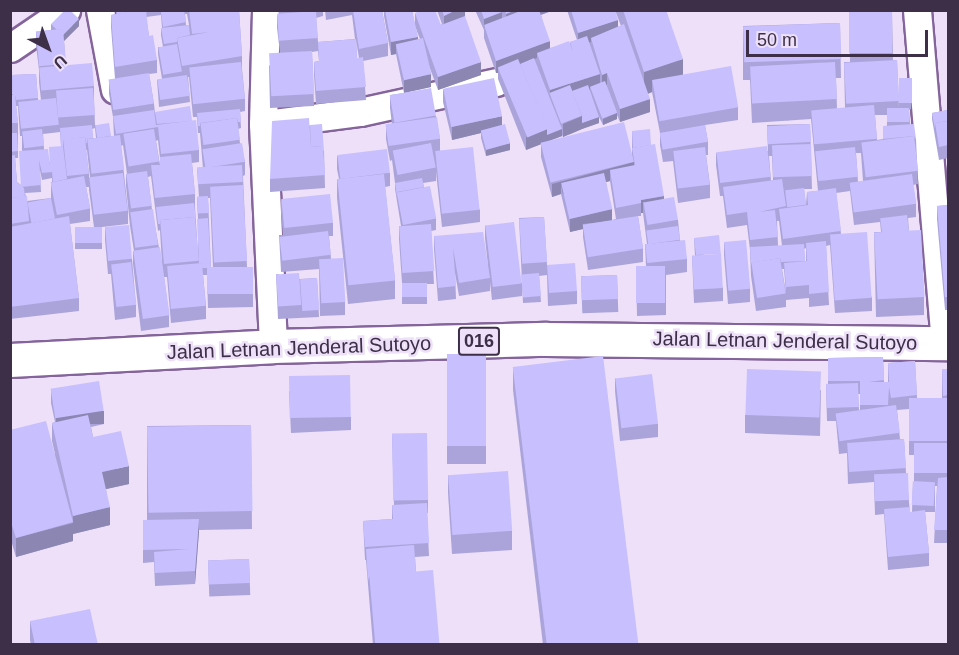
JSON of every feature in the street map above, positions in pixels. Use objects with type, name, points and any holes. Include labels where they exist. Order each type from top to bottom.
[{"type":"main road","name":"Jalan Letnan Jenderal Sutoyo","points":[[10,360],[273,346],[546,339],[947,343]]},
{"type":"street","points":[[10,48],[66,10]]},
{"type":"street","points":[[100,10],[115,90]]},
{"type":"street","points":[[266,10],[263,124],[273,346]]},
{"type":"street","points":[[917,10],[947,343]]},
{"type":"street","points":[[263,124],[360,112],[496,82]]},
{"type":"building","points":[[65,10],[70,10],[79,19],[63,35],[63,29],[57,30],[51,24]]},
{"type":"building","points":[[117,10],[137,10],[137,11],[117,14]]},
{"type":"building","points":[[146,10],[149,36],[153,35],[157,60],[115,67],[111,15]]},
{"type":"building","points":[[184,10],[186,22],[163,27],[161,12]]},
{"type":"building","points":[[189,10],[239,10],[242,56],[182,66],[177,38],[209,32],[192,34]]},
{"type":"building","points":[[353,10],[382,10],[388,43],[359,49]]},
{"type":"building","points":[[385,10],[412,10],[418,37],[391,42]]},
{"type":"building","points":[[422,10],[435,10],[441,25],[465,16],[481,62],[438,77],[415,13]]},
{"type":"building","points":[[442,10],[456,10],[444,16]]},
{"type":"building","points":[[481,10],[501,10],[502,12],[484,19]]},
{"type":"building","points":[[523,10],[539,10],[550,41],[496,61],[484,25]]},
{"type":"building","points":[[571,10],[615,10],[618,20],[578,33]]},
{"type":"building","points":[[623,10],[666,10],[683,59],[644,72]]},
{"type":"building","points":[[849,10],[892,10],[892,53],[849,53]]},
{"type":"building","points":[[316,11],[318,38],[279,41],[277,14]]},
{"type":"building","points":[[840,23],[841,59],[744,62],[743,26]]},
{"type":"building","points":[[624,24],[650,99],[620,109],[607,73],[602,75],[591,38]]},
{"type":"building","points":[[189,25],[190,35],[177,38],[177,42],[164,44],[161,28]]},
{"type":"building","points":[[63,29],[66,64],[39,66],[36,31]]},
{"type":"building","points":[[587,36],[600,74],[550,90],[537,53],[569,41],[573,52],[570,42]]},
{"type":"building","points":[[423,38],[431,74],[404,80],[396,44]]},
{"type":"building","points":[[356,39],[357,58],[363,57],[366,87],[316,91],[314,62],[319,61],[318,42]]},
{"type":"building","points":[[177,44],[182,72],[163,75],[158,47]]},
{"type":"building","points":[[312,51],[314,94],[271,96],[269,53]]},
{"type":"building","points":[[534,58],[562,129],[547,135],[547,129],[520,64]]},
{"type":"building","points":[[518,59],[548,129],[527,138],[498,68]]},
{"type":"building","points":[[897,60],[899,101],[846,104],[844,63]]},
{"type":"building","points":[[241,62],[245,99],[193,104],[189,67]]},
{"type":"building","points":[[835,62],[837,99],[752,103],[750,66]]},
{"type":"building","points":[[92,63],[94,86],[41,91],[39,68]]},
{"type":"building","points":[[731,66],[738,107],[660,121],[652,80]]},
{"type":"building","points":[[10,69],[12,69],[13,94],[10,94]]},
{"type":"building","points":[[149,73],[154,104],[113,110],[109,79]]},
{"type":"building","points":[[36,74],[38,98],[16,100],[13,95],[12,75]]},
{"type":"building","points":[[187,75],[190,96],[160,100],[157,79]]},
{"type":"building","points":[[494,78],[502,116],[451,127],[443,89]]},
{"type":"building","points":[[899,78],[912,78],[912,103],[899,103]]},
{"type":"building","points":[[605,81],[617,113],[602,118],[590,87]]},
{"type":"building","points":[[570,85],[582,116],[561,124],[549,93]]},
{"type":"building","points":[[588,85],[599,117],[582,123],[582,116],[572,91]]},
{"type":"building","points":[[93,88],[95,115],[58,118],[56,91]]},
{"type":"building","points":[[431,88],[436,116],[395,123],[390,95]]},
{"type":"building","points":[[10,95],[15,95],[18,123],[10,123]]},
{"type":"building","points":[[56,98],[59,125],[21,129],[18,102]]},
{"type":"building","points":[[874,105],[877,139],[814,144],[811,110]]},
{"type":"building","points":[[190,106],[192,121],[157,124],[155,112]]},
{"type":"building","points":[[887,108],[909,108],[909,122],[887,122]]},
{"type":"building","points":[[240,109],[241,122],[238,122],[237,118],[200,123],[198,126],[197,113]]},
{"type":"building","points":[[154,110],[156,125],[196,120],[199,150],[161,154],[158,127],[116,134],[113,116]]},
{"type":"building","points":[[948,110],[948,121],[935,123],[935,129],[932,113]]},
{"type":"building","points":[[437,117],[440,139],[389,146],[386,124]]},
{"type":"building","points":[[237,118],[240,140],[203,145],[200,123]]},
{"type":"building","points":[[309,118],[311,147],[323,146],[325,175],[270,179],[272,121]]},
{"type":"building","points":[[948,121],[948,145],[939,147],[935,123]]},
{"type":"building","points":[[624,122],[634,162],[550,183],[541,143]]},
{"type":"building","points":[[109,123],[111,136],[97,138],[95,125]]},
{"type":"building","points":[[322,124],[324,151],[323,146],[311,147],[310,125]]},
{"type":"building","points":[[505,124],[510,143],[486,150],[481,130]]},
{"type":"building","points":[[810,124],[811,142],[768,144],[767,126]]},
{"type":"building","points":[[914,124],[916,139],[914,136],[883,139],[883,126]]},
{"type":"building","points":[[92,125],[93,138],[87,139],[87,143],[85,137],[63,140],[63,146],[61,146],[60,128]]},
{"type":"building","points":[[705,125],[708,142],[663,150],[660,133]]},
{"type":"building","points":[[42,129],[44,146],[24,148],[22,131]]},
{"type":"building","points":[[154,129],[159,162],[129,166],[123,134]]},
{"type":"building","points":[[650,129],[651,145],[633,148],[632,131]]},
{"type":"building","points":[[10,133],[17,133],[18,151],[10,152]]},
{"type":"building","points":[[120,135],[124,170],[92,174],[87,139]]},
{"type":"building","points":[[914,136],[918,171],[866,177],[861,142]]},
{"type":"building","points":[[85,137],[89,174],[67,176],[63,139]]},
{"type":"building","points":[[242,143],[245,162],[205,168],[202,149]]},
{"type":"building","points":[[431,143],[436,168],[397,175],[393,150]]},
{"type":"building","points":[[655,144],[664,196],[641,200],[641,203],[616,208],[610,170],[635,165],[632,148]]},
{"type":"building","points":[[811,144],[812,176],[773,177],[772,145]]},
{"type":"building","points":[[63,146],[67,179],[53,182],[52,172],[42,173],[39,160],[41,185],[21,187],[19,151],[48,149],[50,166],[49,147]]},
{"type":"building","points":[[767,146],[771,177],[720,183],[716,152]]},
{"type":"building","points":[[473,147],[480,210],[442,214],[435,151]]},
{"type":"building","points":[[705,147],[710,185],[678,189],[673,151]]},
{"type":"building","points":[[855,147],[858,177],[818,181],[815,151]]},
{"type":"building","points":[[387,149],[390,173],[340,179],[337,155]]},
{"type":"building","points":[[191,154],[195,194],[155,198],[151,165],[160,165],[160,157]]},
{"type":"building","points":[[15,155],[17,182],[24,188],[25,197],[10,198],[10,156]]},
{"type":"building","points":[[242,165],[243,182],[198,184],[197,167]]},
{"type":"building","points":[[147,171],[152,206],[131,209],[126,174]]},
{"type":"building","points":[[123,173],[128,211],[94,215],[89,177]]},
{"type":"building","points":[[604,173],[612,209],[569,219],[561,183]]},
{"type":"building","points":[[384,174],[395,280],[348,285],[337,179]]},
{"type":"building","points":[[912,174],[916,204],[854,212],[850,183]]},
{"type":"building","points":[[84,176],[90,208],[57,215],[51,182]]},
{"type":"building","points":[[422,178],[424,187],[397,192],[397,196],[395,183]]},
{"type":"building","points":[[782,179],[786,206],[759,212],[775,210],[778,237],[750,240],[747,212],[727,215],[723,187]]},
{"type":"building","points":[[243,185],[247,261],[214,263],[210,187]]},
{"type":"building","points":[[430,186],[436,218],[403,225],[397,192]]},
{"type":"building","points":[[804,188],[806,205],[787,207],[785,190]]},
{"type":"building","points":[[836,188],[841,231],[783,239],[779,209],[808,205],[807,192]]},
{"type":"building","points":[[330,194],[333,223],[284,228],[281,199]]},
{"type":"building","points":[[27,196],[29,221],[10,224],[10,198]]},
{"type":"building","points":[[208,196],[209,213],[198,214],[197,197]]},
{"type":"building","points":[[674,197],[678,220],[647,225],[643,202]]},
{"type":"building","points":[[51,198],[55,219],[31,223],[27,203]]},
{"type":"building","points":[[194,203],[196,220],[195,217],[160,220],[158,224],[156,207]]},
{"type":"building","points":[[948,205],[948,297],[945,297],[937,206]]},
{"type":"building","points":[[153,209],[158,245],[135,248],[130,212]]},
{"type":"building","points":[[907,215],[909,231],[882,234],[880,218]]},
{"type":"building","points":[[69,216],[79,298],[10,307],[10,227]]},
{"type":"building","points":[[638,216],[643,249],[588,257],[583,225]]},
{"type":"building","points":[[195,217],[199,261],[164,264],[160,220]]},
{"type":"building","points":[[544,217],[547,262],[522,264],[519,219]]},
{"type":"building","points":[[208,218],[211,268],[202,268],[202,263],[199,264],[197,219]]},
{"type":"building","points":[[514,222],[522,284],[493,287],[485,226]]},
{"type":"building","points":[[431,224],[434,271],[402,273],[399,226]]},
{"type":"building","points":[[129,225],[132,259],[108,261],[105,227]]},
{"type":"building","points":[[678,226],[680,240],[648,244],[646,230]]},
{"type":"building","points":[[75,227],[102,227],[102,243],[75,243]]},
{"type":"building","points":[[921,230],[925,297],[878,299],[874,232]]},
{"type":"building","points":[[328,231],[331,255],[282,261],[279,237]]},
{"type":"building","points":[[483,232],[490,278],[459,283],[453,248],[456,286],[438,288],[434,236]]},
{"type":"building","points":[[867,232],[872,298],[835,300],[830,235]]},
{"type":"building","points":[[719,235],[721,254],[696,255],[694,238]]},
{"type":"building","points":[[685,240],[687,259],[647,263],[645,244]]},
{"type":"building","points":[[746,240],[750,289],[728,291],[724,242]]},
{"type":"building","points":[[826,241],[829,292],[809,294],[809,285],[786,287],[784,263],[807,261],[806,243]]},
{"type":"building","points":[[804,244],[805,261],[781,262],[780,258],[751,263],[750,247]]},
{"type":"building","points":[[160,247],[170,315],[143,319],[133,251]]},
{"type":"building","points":[[721,254],[723,288],[694,289],[692,256]]},
{"type":"building","points":[[343,258],[345,302],[321,303],[319,259]]},
{"type":"building","points":[[780,258],[786,294],[757,298],[751,263]]},
{"type":"building","points":[[131,262],[136,305],[116,307],[111,264]]},
{"type":"building","points":[[202,263],[206,306],[171,309],[167,266]]},
{"type":"building","points":[[575,263],[577,291],[549,293],[547,265]]},
{"type":"building","points":[[636,266],[665,266],[665,303],[636,303]]},
{"type":"building","points":[[207,267],[253,267],[253,294],[207,294]]},
{"type":"building","points":[[299,273],[301,305],[278,307],[276,275]]},
{"type":"building","points":[[539,273],[541,296],[523,297],[521,275]]},
{"type":"building","points":[[617,275],[618,299],[582,300],[581,276]]},
{"type":"building","points":[[317,278],[319,310],[302,311],[300,279]]},
{"type":"building","points":[[402,283],[427,283],[427,297],[402,297]]},
{"type":"building","points":[[447,354],[486,354],[486,446],[447,446]]},
{"type":"building","points":[[603,356],[638,644],[547,644],[513,367]]},
{"type":"building","points":[[883,357],[884,380],[869,382],[889,382],[888,363],[915,361],[917,395],[891,398],[889,387],[888,405],[860,405],[860,381],[828,381],[828,358]]},
{"type":"building","points":[[747,369],[821,372],[819,418],[745,415]]},
{"type":"building","points":[[942,369],[948,369],[948,395],[943,396]]},
{"type":"building","points":[[652,374],[658,424],[621,428],[615,379]]},
{"type":"building","points":[[350,375],[351,417],[290,418],[289,376]]},
{"type":"building","points":[[99,381],[104,411],[55,418],[51,389]]},
{"type":"building","points":[[858,383],[859,407],[827,408],[826,384]]},
{"type":"building","points":[[909,398],[948,398],[948,441],[909,441]]},
{"type":"building","points":[[896,405],[900,433],[839,441],[836,413]]},
{"type":"building","points":[[88,415],[93,437],[121,431],[129,466],[102,472],[110,507],[73,516],[52,423]]},
{"type":"building","points":[[46,421],[73,522],[16,538],[10,519],[10,430]]},
{"type":"building","points":[[251,425],[253,511],[149,513],[147,427]]},
{"type":"building","points":[[427,433],[428,500],[393,501],[392,434]]},
{"type":"building","points":[[904,439],[906,468],[849,472],[847,443]]},
{"type":"building","points":[[914,443],[948,443],[948,473],[914,473]]},
{"type":"building","points":[[508,471],[512,531],[452,535],[448,475]]},
{"type":"building","points":[[908,473],[909,500],[875,501],[874,474]]},
{"type":"building","points":[[948,477],[948,530],[934,530],[938,478]]},
{"type":"building","points":[[913,481],[935,482],[934,506],[912,505]]},
{"type":"building","points":[[427,503],[429,543],[365,547],[363,521],[393,519],[392,505]]},
{"type":"building","points":[[910,507],[910,512],[925,510],[929,553],[888,557],[884,509]]},
{"type":"building","points":[[199,519],[195,571],[155,573],[154,552],[188,549],[143,550],[143,520]]},
{"type":"building","points":[[414,545],[416,572],[369,577],[368,581],[366,549]]},
{"type":"building","points":[[249,559],[250,583],[209,584],[208,560]]},
{"type":"building","points":[[433,570],[439,644],[375,644],[369,576]]},
{"type":"building","points":[[90,609],[98,645],[35,645],[30,621]]}]
